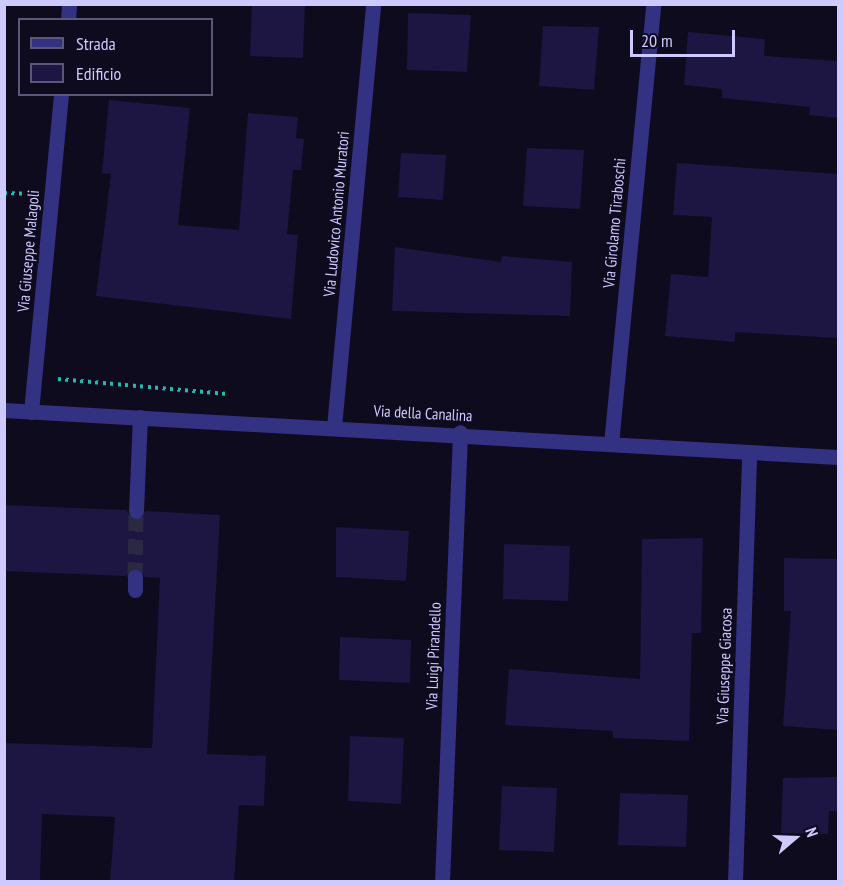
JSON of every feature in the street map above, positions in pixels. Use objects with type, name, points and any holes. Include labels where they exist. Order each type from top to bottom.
[{"type":"street","name":"Via Ludovico Antonio Muratori","points":[[334,427],[373,4]]},
{"type":"street","name":"Via Girolamo Tiraboschi","points":[[611,444],[653,4]]},
{"type":"street","name":"Via Giuseppe Malagoli","points":[[31,412],[61,96]]},
{"type":"street","name":"Via della Canalina","points":[[4,410],[460,432],[611,444],[838,457]]},
{"type":"street","points":[[136,511],[140,417]]},
{"type":"street","name":"Via Luigi Pirandello","points":[[442,882],[460,432]]},
{"type":"street","name":"Via Giuseppe Giacosa","points":[[735,882],[749,452]]},
{"type":"building","points":[[252,4],[305,4],[303,58],[250,56]]},
{"type":"building","points":[[408,13],[471,15],[467,72],[407,70]]},
{"type":"building","points":[[543,26],[599,27],[594,90],[539,86]]},
{"type":"building","points":[[688,32],[765,39],[764,56],[838,61],[838,118],[809,115],[810,107],[722,98],[722,89],[684,85]]},
{"type":"building","points":[[109,100],[190,108],[178,225],[239,230],[248,113],[298,117],[296,138],[304,139],[301,170],[293,170],[287,234],[298,235],[291,319],[96,296],[111,174],[102,173]]},
{"type":"building","points":[[527,148],[584,150],[580,209],[523,206]]},
{"type":"building","points":[[401,153],[446,155],[443,200],[398,197]]},
{"type":"building","points":[[677,163],[838,174],[838,338],[735,332],[735,342],[665,336],[671,274],[708,277],[712,217],[673,215]]},
{"type":"building","points":[[395,247],[501,262],[502,256],[572,262],[570,316],[392,311]]},
{"type":"building","points":[[4,505],[126,510],[136,521],[146,511],[220,515],[207,754],[266,756],[264,806],[239,805],[234,882],[110,882],[115,817],[42,814],[40,882],[4,882],[4,743],[152,748],[160,578],[145,577],[136,567],[125,576],[4,571]]},
{"type":"building","points":[[336,527],[409,531],[406,581],[336,577]]},
{"type":"building","points":[[703,538],[701,633],[692,633],[689,741],[613,738],[613,731],[505,725],[509,669],[640,679],[642,539]]},
{"type":"building","points":[[504,544],[570,546],[568,601],[503,599]]},
{"type":"building","points":[[784,558],[838,559],[838,730],[783,726],[791,611],[784,611]]},
{"type":"building","points":[[340,637],[411,640],[410,683],[339,680]]},
{"type":"building","points":[[350,736],[404,738],[401,804],[348,801]]},
{"type":"building","points":[[838,777],[838,811],[829,811],[828,834],[781,833],[783,778]]},
{"type":"building","points":[[502,786],[557,788],[554,852],[499,850]]},
{"type":"building","points":[[620,793],[688,795],[686,847],[618,845]]},
{"type":"tunnel","points":[[135,577],[136,511]]}]
